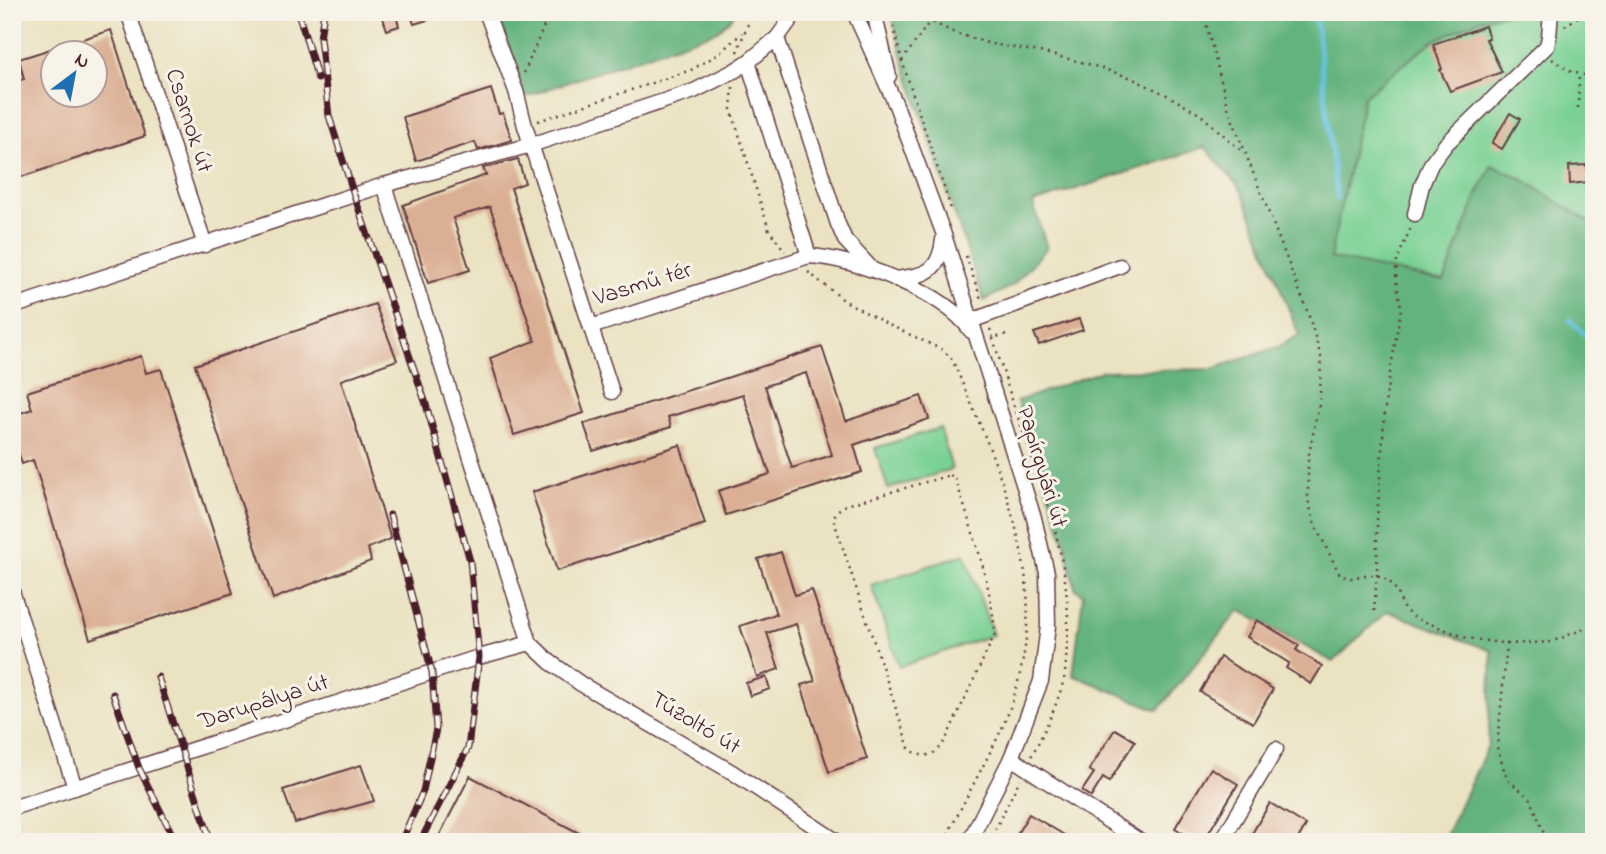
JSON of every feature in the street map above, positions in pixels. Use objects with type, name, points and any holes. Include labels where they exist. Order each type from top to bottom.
[{"type":"street","name":"Csarnok út","points":[[128,12],[205,245]]},
{"type":"street","name":"Vasmű tér","points":[[486,12],[516,92],[591,327],[802,258],[826,256],[895,279],[945,304],[968,326],[979,344]]},
{"type":"street","points":[[854,12],[896,104]]},
{"type":"street","points":[[869,12],[881,42]]},
{"type":"street","points":[[874,12],[896,104]]},
{"type":"street","points":[[1415,214],[1431,163],[1446,144],[1548,42],[1552,12]]},
{"type":"street","points":[[12,307],[384,185],[531,145],[694,90],[747,62],[777,38],[795,13]]},
{"type":"street","points":[[777,38],[838,224],[845,240],[874,271]]},
{"type":"street","points":[[747,62],[802,258]]},
{"type":"street","name":"Papírgyári út","points":[[896,104],[944,235],[1034,518],[1047,573],[1048,626],[1041,681],[1011,758],[969,842]]},
{"type":"street","points":[[384,185],[530,643]]},
{"type":"street","points":[[895,279],[915,276],[935,266],[941,256],[944,235]]},
{"type":"street","points":[[971,321],[1120,266]]},
{"type":"street","points":[[591,327],[612,392]]},
{"type":"street","points":[[12,591],[75,788]]},
{"type":"street","name":"Darupálya út","points":[[12,808],[479,657],[530,643]]},
{"type":"street","name":"Tűzoltó út","points":[[530,643],[550,662],[581,684],[732,772],[838,842]]},
{"type":"street","points":[[1221,842],[1276,749]]},
{"type":"street","points":[[1011,758],[1141,842]]},
{"type":"path","points":[[516,92],[550,12]]},
{"type":"path","points":[[757,12],[745,31],[736,55],[731,109],[769,230],[780,246],[802,258],[845,301],[943,350],[952,359],[984,434],[1014,524],[1026,580],[1026,643],[1020,677],[996,740],[944,842]]},
{"type":"path","points":[[924,12],[930,21],[956,33],[991,44],[1085,63],[1129,77],[1201,115],[1247,156]]},
{"type":"path","points":[[1203,12],[1229,111],[1308,313],[1321,357],[1320,399],[1308,460],[1308,499],[1315,525],[1340,575],[1351,578],[1377,575],[1389,581],[1405,610],[1415,618],[1467,638],[1507,645],[1551,642],[1594,627]]},
{"type":"path","points":[[1585,12],[1548,42],[1550,56],[1562,66],[1585,75]]},
{"type":"path","points":[[902,61],[930,21]]},
{"type":"path","points":[[892,24],[953,217]]},
{"type":"path","points":[[525,125],[691,70],[717,55],[745,31]]},
{"type":"path","points":[[1578,74],[1578,108]]},
{"type":"path","points":[[1374,611],[1377,519],[1386,397],[1401,308],[1396,279],[1397,260],[1415,214]]},
{"type":"path","points":[[966,255],[993,338],[1007,334]]},
{"type":"path","points":[[950,475],[956,477],[987,578],[995,634],[940,749],[923,756],[915,754],[909,748],[834,516],[843,506],[950,475]]},
{"type":"path","points":[[1507,645],[1497,747],[1507,779],[1531,799],[1547,842]]},
{"type":"green space","points":[[498,12],[737,12],[718,31],[525,97]]},
{"type":"green space","points":[[891,12],[1515,12],[1481,19],[1433,41],[1364,96],[1330,258],[1444,281],[1477,195],[1492,165],[1520,178],[1594,225],[1594,842],[1443,842],[1488,746],[1492,651],[1387,611],[1333,662],[1239,610],[1158,710],[1073,675],[1083,595],[1075,588],[1065,543],[1017,401],[1102,371],[1212,369],[1278,347],[1299,335],[1242,192],[1205,147],[1033,203],[1047,248],[1013,285],[984,301],[904,63]]},
{"type":"green space","points":[[1515,12],[1594,12],[1594,225],[1520,178],[1492,165],[1477,195],[1444,282],[1330,258],[1364,96],[1433,41],[1481,19]]},
{"type":"green space","points":[[940,428],[952,469],[888,489],[875,448]]},
{"type":"green space","points":[[965,554],[993,635],[899,667],[871,585]]},
{"type":"building","points":[[381,12],[395,12],[399,26],[387,30]]},
{"type":"building","points":[[410,12],[443,12],[444,15],[414,24]]},
{"type":"building","points":[[1485,26],[1489,38],[1486,39],[1502,72],[1450,91],[1440,70],[1442,69],[1433,44]]},
{"type":"building","points":[[111,30],[145,136],[12,180],[12,82],[24,79],[19,59],[38,53],[38,108],[108,108],[108,38],[86,38]]},
{"type":"building","points":[[491,89],[499,114],[503,113],[512,140],[478,150],[475,142],[416,161],[403,117]]},
{"type":"building","points":[[1510,113],[1520,119],[1502,149],[1492,143]]},
{"type":"building","points":[[518,159],[525,183],[511,188],[584,413],[514,435],[490,358],[535,341],[490,207],[453,218],[470,270],[428,283],[403,205],[486,175],[483,168]]},
{"type":"building","points":[[1587,165],[1589,182],[1570,184],[1569,166]]},
{"type":"building","points":[[375,304],[397,360],[341,380],[391,539],[368,548],[371,561],[273,599],[195,365]]},
{"type":"building","points":[[1079,319],[1083,330],[1039,345],[1034,333]]},
{"type":"building","points":[[822,347],[846,421],[921,396],[929,419],[854,445],[862,472],[726,515],[718,491],[770,474],[743,394],[668,417],[671,427],[593,451],[584,424]],"holes":[[[806,373],[832,455],[792,468],[765,386]]]},
{"type":"building","points":[[141,356],[146,373],[161,369],[233,593],[90,639],[33,460],[22,464],[12,432],[12,416],[32,409],[27,392]]},
{"type":"building","points":[[680,445],[705,524],[557,571],[532,492]]},
{"type":"building","points":[[781,552],[795,595],[812,590],[867,759],[829,772],[801,685],[815,681],[796,624],[767,633],[779,669],[757,677],[740,626],[776,614],[758,559]]},
{"type":"building","points":[[1257,620],[1299,645],[1296,650],[1322,666],[1311,684],[1286,668],[1289,663],[1247,637]]},
{"type":"building","points":[[1220,657],[1273,689],[1253,723],[1200,692]]},
{"type":"building","points":[[766,677],[770,689],[750,696],[746,683]]},
{"type":"building","points":[[1115,729],[1135,741],[1109,782],[1103,778],[1091,797],[1082,791],[1094,773],[1089,770]]},
{"type":"building","points":[[361,765],[374,801],[295,823],[283,790]]},
{"type":"building","points":[[1211,768],[1238,784],[1203,842],[1198,842],[1175,828]]},
{"type":"building","points":[[470,776],[581,834],[576,842],[436,842]]},
{"type":"building","points":[[1270,803],[1306,825],[1296,842],[1247,842]]},
{"type":"building","points":[[1029,814],[1076,842],[1012,842]]},
{"type":"waterway","points":[[1315,12],[1337,199]]},
{"type":"waterway","points":[[1570,320],[1594,343]]},
{"type":"railway","points":[[298,12],[318,79]]},
{"type":"railway","points":[[324,12],[320,38],[329,116],[425,401],[470,561],[479,657],[468,748],[420,842]]},
{"type":"railway","points":[[390,515],[432,672],[436,729],[423,791],[401,842]]},
{"type":"railway","points":[[158,677],[211,842]]},
{"type":"railway","points":[[113,694],[139,768],[176,842]]}]
